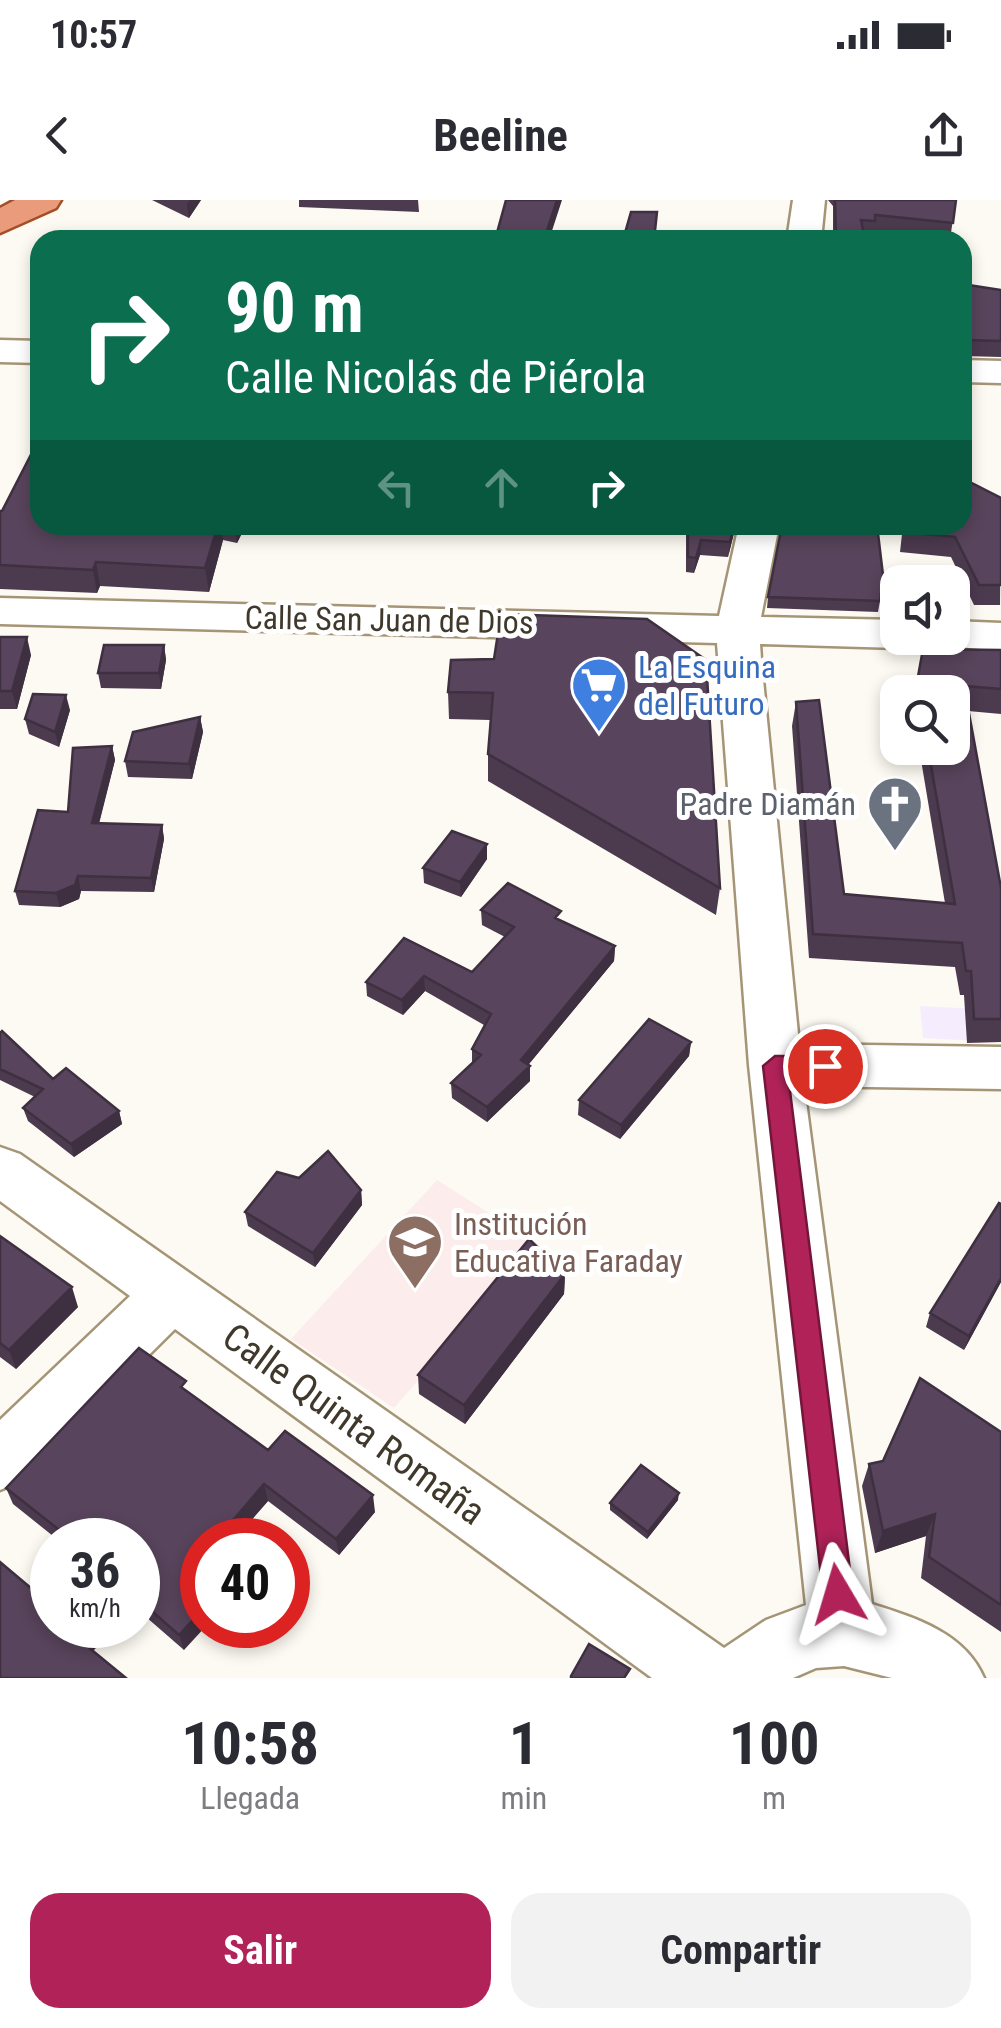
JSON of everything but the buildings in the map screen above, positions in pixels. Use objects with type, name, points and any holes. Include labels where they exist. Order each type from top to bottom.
[{"type":"main road","points":[[0,208],[14,200]]},
{"type":"main road","points":[[0,222],[43,200]]},
{"type":"street","points":[[805,230],[809,200]]},
{"type":"street","points":[[0,350],[30,352]]},
{"type":"street","points":[[972,371],[1001,372]]},
{"type":"street","points":[[757,535],[738,628],[775,1066],[842,1631]]},
{"type":"street","name":"Calle San Juan de Dios","points":[[0,610],[880,633]]},
{"type":"street","points":[[970,636],[1001,637]]},
{"type":"street","points":[[775,1066],[1001,1068]]},
{"type":"street","name":"Calle Quinta Romaña","points":[[0,1170],[708,1678]]},
{"type":"street","points":[[0,1462],[172,1294]]},
{"type":"street","points":[[740,1678],[758,1658],[797,1637],[842,1631],[886,1638],[928,1659],[950,1678]]},
{"type":"shaded area","points":[[920,1006],[1001,1010],[1001,1042],[923,1038]]},
{"type":"shaded area","name":"Institución Educativa Faraday","points":[[437,1180],[538,1244],[394,1408],[291,1339]]},
{"type":"place","name":"La Esquina del Futuro","points":[[599,734]]},
{"type":"place","name":"Padre Diamán","points":[[895,853]]},
{"type":"place","name":"Institución Educativa Faraday","points":[[415,1291]]},
{"type":"route","points":[[825,1066],[775,1066],[838,1594]]}]
